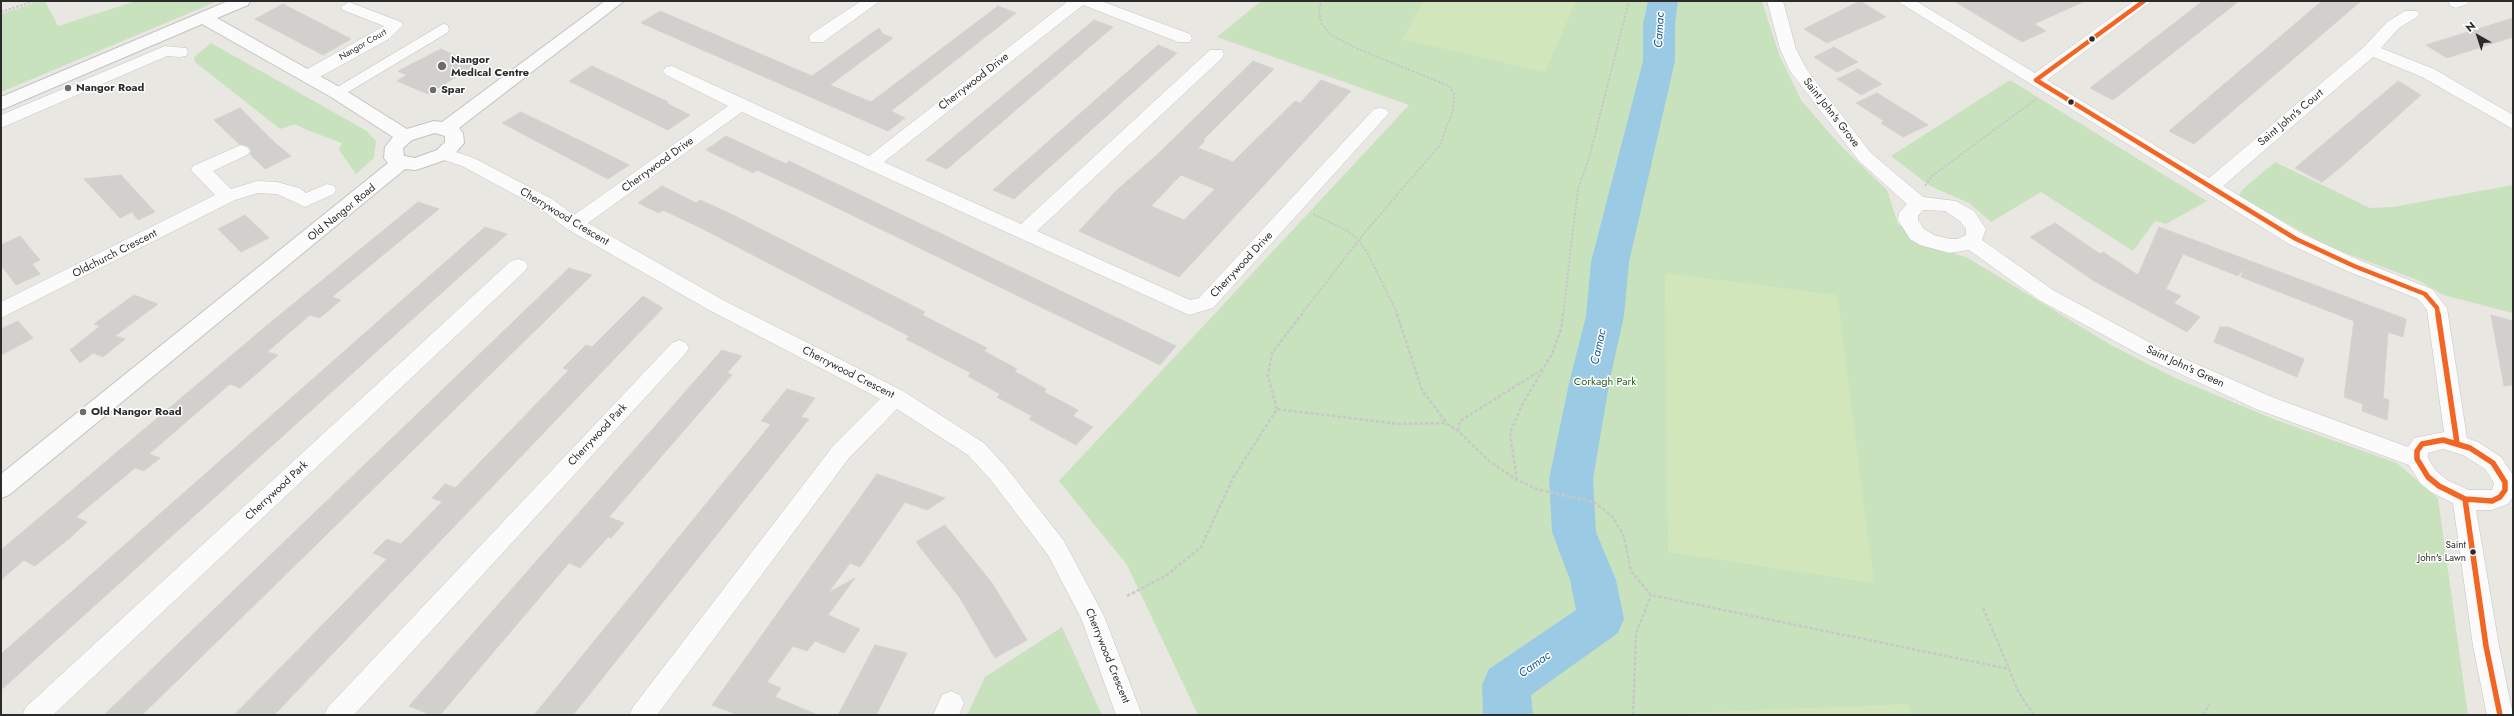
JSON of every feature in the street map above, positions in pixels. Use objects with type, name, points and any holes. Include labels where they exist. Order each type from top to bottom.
[{"type":"street","points":[[1,104],[242,1]]},
{"type":"street","points":[[446,128],[616,1]]},
{"type":"street","points":[[817,38],[872,1]]},
{"type":"street","name":"Cherrywood Drive","points":[[870,164],[1078,1]]},
{"type":"street","points":[[1086,1],[1184,38]]},
{"type":"street","name":"Saint John's Grove","points":[[1775,1],[1788,49],[1799,71],[1865,157],[1919,204]]},
{"type":"street","points":[[1905,1],[2038,88],[2319,251],[2425,294],[2437,308],[2457,443]]},
{"type":"street","points":[[2038,88],[2139,2]]},
{"type":"street","name":"Nangor Court","points":[[308,76],[383,35],[395,25],[349,7]]},
{"type":"street","name":"Saint John's Court","points":[[2210,187],[2371,50],[2393,25],[2411,14]]},
{"type":"street","points":[[204,18],[337,93],[405,136]]},
{"type":"street","points":[[2371,50],[2428,73],[2513,123]]},
{"type":"street","points":[[1,122],[165,51],[180,52]]},
{"type":"street","points":[[1023,233],[1216,54]]},
{"type":"street","name":"Cherrywood Drive","points":[[672,71],[741,105],[1170,301],[1189,308],[1206,303],[1380,113]]},
{"type":"street","name":"Cherrywood Drive","points":[[574,224],[741,105]]},
{"type":"street","points":[[424,128],[446,128],[454,133],[456,138],[451,149],[444,154],[426,162],[402,163],[394,158],[392,153],[398,141],[405,136],[424,128]]},
{"type":"street","points":[[228,196],[200,170],[241,151]]},
{"type":"street","name":"Cherrywood Crescent","points":[[444,154],[475,166],[545,203],[574,224],[716,305],[895,397],[976,449],[998,473],[1056,548],[1092,616],[1129,715]]},
{"type":"street","name":"Old Nangor Road","points":[[1,488],[402,163]]},
{"type":"street","name":"Oldchurch Crescent","points":[[1,311],[228,196],[257,187],[277,188],[292,192],[305,201],[327,190]]},
{"type":"street","points":[[1939,203],[1949,205],[1967,216],[1976,229],[1975,236],[1971,241],[1960,246],[1949,246],[1927,240],[1918,234],[1908,220],[1908,213],[1919,204],[1939,203]]},
{"type":"street","name":"Saint John's Green","points":[[1971,241],[2046,295],[2153,353],[2264,403],[2416,459]]},
{"type":"street","name":"Cherrywood Park","points":[[35,715],[518,266]]},
{"type":"street","name":"Cherrywood Park","points":[[337,715],[678,348]]},
{"type":"street","points":[[642,715],[841,452],[895,397]]},
{"type":"street","points":[[2442,440],[2457,443],[2482,455],[2493,464],[2509,483],[2500,497],[2492,501],[2465,499],[2439,486],[2428,478],[2416,459],[2417,450],[2422,444],[2442,440]]},
{"type":"street","points":[[2465,499],[2464,504],[2486,646],[2500,715]]},
{"type":"lane","points":[[337,93],[444,29]]},
{"type":"path","points":[[1,12],[35,1]]},
{"type":"path","points":[[1127,596],[1167,575],[1201,548],[1233,478],[1277,410],[1268,376],[1272,353],[1359,241],[1440,145],[1453,110],[1454,94],[1449,86],[1438,80],[1358,49],[1331,35],[1322,24],[1319,13],[1321,1]]},
{"type":"path","points":[[1517,480],[1510,433],[1523,403],[1552,354],[1561,329],[1578,189],[1589,158],[1629,1]]},
{"type":"path","points":[[1929,188],[1925,186],[1932,176],[2038,88]]},
{"type":"path","points":[[1309,212],[1348,231],[1359,241],[1395,307],[1422,390],[1446,423],[1458,431],[1489,461],[1517,480],[1540,490],[1594,502],[1613,516],[1624,537],[1631,571],[1651,595],[2009,669]]},
{"type":"path","points":[[1458,431],[1460,421],[1543,369]]},
{"type":"path","points":[[1277,410],[1398,424],[1446,423]]},
{"type":"path","points":[[1632,715],[1636,634],[1651,595]]},
{"type":"path","points":[[1983,608],[2019,693],[2034,715]]},
{"type":"path","points":[[2203,715],[2209,704]]},
{"type":"green space","points":[[40,1],[45,1],[58,26],[136,1],[218,1],[1,92],[1,14]]},
{"type":"green space","name":"Corkagh Park","points":[[1261,1],[1762,1],[1779,54],[1801,100],[1839,144],[1887,190],[1898,224],[1941,249],[1968,258],[2111,345],[2175,378],[2276,420],[2397,463],[2438,498],[2468,715],[1198,715],[1127,565],[1059,481],[1409,105],[1217,37]]},
{"type":"green space","points":[[1424,1],[1576,1],[1545,72],[1402,39]]},
{"type":"green space","points":[[211,43],[367,131],[376,141],[374,158],[356,174],[339,150],[342,143],[295,124],[280,129],[195,62],[194,57]]},
{"type":"green space","points":[[2010,80],[2207,201],[2166,224],[2155,221],[2133,251],[2041,192],[1991,222],[1969,203],[1930,186],[1891,156]]},
{"type":"green space","points":[[2275,162],[2370,208],[2393,207],[2513,185],[2513,313],[2443,295],[2420,281],[2327,246],[2239,196],[2242,190]]},
{"type":"green space","points":[[1665,273],[1837,295],[1874,583],[1668,552]]},
{"type":"green space","points":[[1062,627],[1102,715],[967,715],[985,677]]},
{"type":"green space","points":[[1908,704],[1912,715],[1691,715],[1690,713]]},
{"type":"building","points":[[1860,1],[1886,17],[1827,43],[1804,29]]},
{"type":"building","points":[[1954,1],[2085,1],[2034,24],[2046,31],[2022,42]]},
{"type":"building","points":[[2203,1],[2239,1],[2113,100],[2090,88]]},
{"type":"building","points":[[2322,1],[2361,1],[2194,144],[2169,131]]},
{"type":"building","points":[[283,4],[351,39],[323,55],[255,19]]},
{"type":"building","points":[[998,6],[1016,13],[891,111],[905,118],[888,131],[641,23],[660,11],[812,76],[879,28],[883,34],[893,38],[830,85],[871,102]]},
{"type":"building","points":[[2513,18],[2513,37],[2447,58],[2426,45]]},
{"type":"building","points":[[1094,20],[1113,27],[947,169],[926,160]]},
{"type":"building","points":[[1158,45],[1177,53],[1014,199],[993,190]]},
{"type":"building","points":[[1834,47],[1858,62],[1837,72],[1814,57]]},
{"type":"building","points":[[441,49],[476,65],[428,94],[397,81],[407,75],[398,71]]},
{"type":"building","points":[[1253,61],[1274,69],[1203,140],[1205,141],[1198,148],[1233,162],[1295,101],[1300,103],[1321,80],[1351,91],[1179,277],[1079,231],[1116,191],[1160,152]],"holes":[[[1181,175],[1215,189],[1184,220],[1151,206]]]},
{"type":"building","points":[[592,66],[668,102],[666,103],[690,115],[668,130],[569,81]]},
{"type":"building","points":[[1858,69],[1882,84],[1861,95],[1837,79]]},
{"type":"building","points":[[2398,81],[2421,95],[2342,166],[2322,182],[2295,168]]},
{"type":"building","points":[[1877,93],[1928,125],[1903,137],[1881,123],[1884,121],[1856,103]]},
{"type":"building","points":[[240,108],[275,143],[291,156],[265,169],[250,154],[252,151],[248,146],[239,144],[214,120]]},
{"type":"building","points":[[521,112],[629,165],[608,179],[502,123]]},
{"type":"building","points":[[726,136],[786,164],[789,161],[1176,346],[1160,365],[825,202],[757,170],[753,173],[706,150]]},
{"type":"building","points":[[121,175],[155,212],[138,220],[132,212],[120,218],[84,179]]},
{"type":"building","points":[[662,186],[696,203],[700,200],[729,213],[925,312],[922,315],[987,348],[984,351],[1017,369],[1014,371],[1046,389],[1044,392],[1078,410],[1073,416],[1093,427],[1076,445],[1029,419],[1032,416],[997,397],[1000,394],[968,376],[971,373],[906,339],[909,336],[699,227],[663,210],[659,213],[638,203]]},
{"type":"building","points":[[418,202],[439,209],[332,297],[341,300],[320,318],[310,315],[267,352],[278,355],[240,388],[230,384],[149,454],[160,458],[144,471],[135,468],[76,517],[87,522],[71,537],[35,566],[24,560],[1,580],[1,550],[271,322]]},
{"type":"building","points":[[245,215],[269,238],[241,252],[218,229]]},
{"type":"building","points":[[2055,223],[2100,254],[2103,252],[2138,275],[2159,227],[2406,319],[2403,337],[2388,332],[2383,398],[2389,400],[2387,420],[2362,411],[2363,404],[2344,397],[2354,321],[2241,277],[2244,268],[2238,276],[2183,254],[2166,289],[2181,296],[2174,303],[2200,317],[2187,332],[2094,281],[2030,237]]},
{"type":"building","points":[[485,227],[507,234],[1,690],[1,654]]},
{"type":"building","points":[[20,236],[40,260],[32,264],[40,274],[16,285],[1,265],[1,245]]},
{"type":"building","points":[[569,268],[592,275],[142,715],[104,715]]},
{"type":"building","points":[[134,295],[158,304],[115,336],[125,339],[103,357],[93,353],[80,363],[70,350],[100,326],[94,324]]},
{"type":"building","points":[[643,296],[663,308],[274,715],[234,715],[387,559],[373,553],[387,539],[401,544],[442,502],[432,498],[445,484],[455,488],[569,370],[563,368],[586,345],[592,347]]},
{"type":"building","points":[[2491,315],[2513,321],[2513,385],[2504,386]]},
{"type":"building","points":[[18,321],[33,338],[1,355],[1,329]]},
{"type":"building","points":[[2220,327],[2228,327],[2304,359],[2297,377],[2214,342]]},
{"type":"building","points":[[722,350],[742,356],[727,373],[732,375],[609,517],[624,523],[611,538],[608,537],[580,568],[569,563],[440,715],[431,715],[409,706]]},
{"type":"building","points":[[787,389],[815,398],[801,417],[809,419],[573,715],[534,715],[771,424],[761,421]]},
{"type":"building","points":[[877,474],[945,498],[927,510],[905,502],[860,567],[850,563],[828,593],[855,578],[828,615],[860,629],[844,653],[815,641],[807,651],[793,646],[767,682],[781,688],[775,697],[818,715],[738,715],[712,705]]},
{"type":"building","points":[[945,525],[992,583],[1027,640],[995,658],[960,598],[916,542]]},
{"type":"building","points":[[875,645],[907,653],[876,715],[838,715]]},
{"type":"waterway","name":"Camac","points":[[1508,715],[1506,685],[1601,619],[1593,580],[1574,532],[1571,479],[1590,379],[1605,316],[1610,262],[1659,61],[1659,24],[1663,1]]},
{"type":"transit line","points":[[2036,80],[2144,1]]},
{"type":"transit line","points":[[2036,80],[2296,239],[2354,266],[2425,294],[2437,308],[2457,443]]},
{"type":"transit line","points":[[2443,440],[2470,448],[2493,463],[2505,482],[2505,490],[2500,497],[2492,501],[2465,499],[2439,486],[2428,477],[2417,459],[2417,451],[2422,444],[2443,440]]},
{"type":"transit line","points":[[2465,499],[2486,646],[2500,715]]},
{"type":"place","name":"Nangor Medical Centre","points":[[442,66]]},
{"type":"place","name":"Nangor Road","points":[[68,88]]},
{"type":"place","name":"Spar","points":[[433,90]]},
{"type":"place","name":"Old Nangor Road","points":[[83,412]]},
{"type":"place","name":"Saint John's Lawn","points":[[2473,552]]}]
